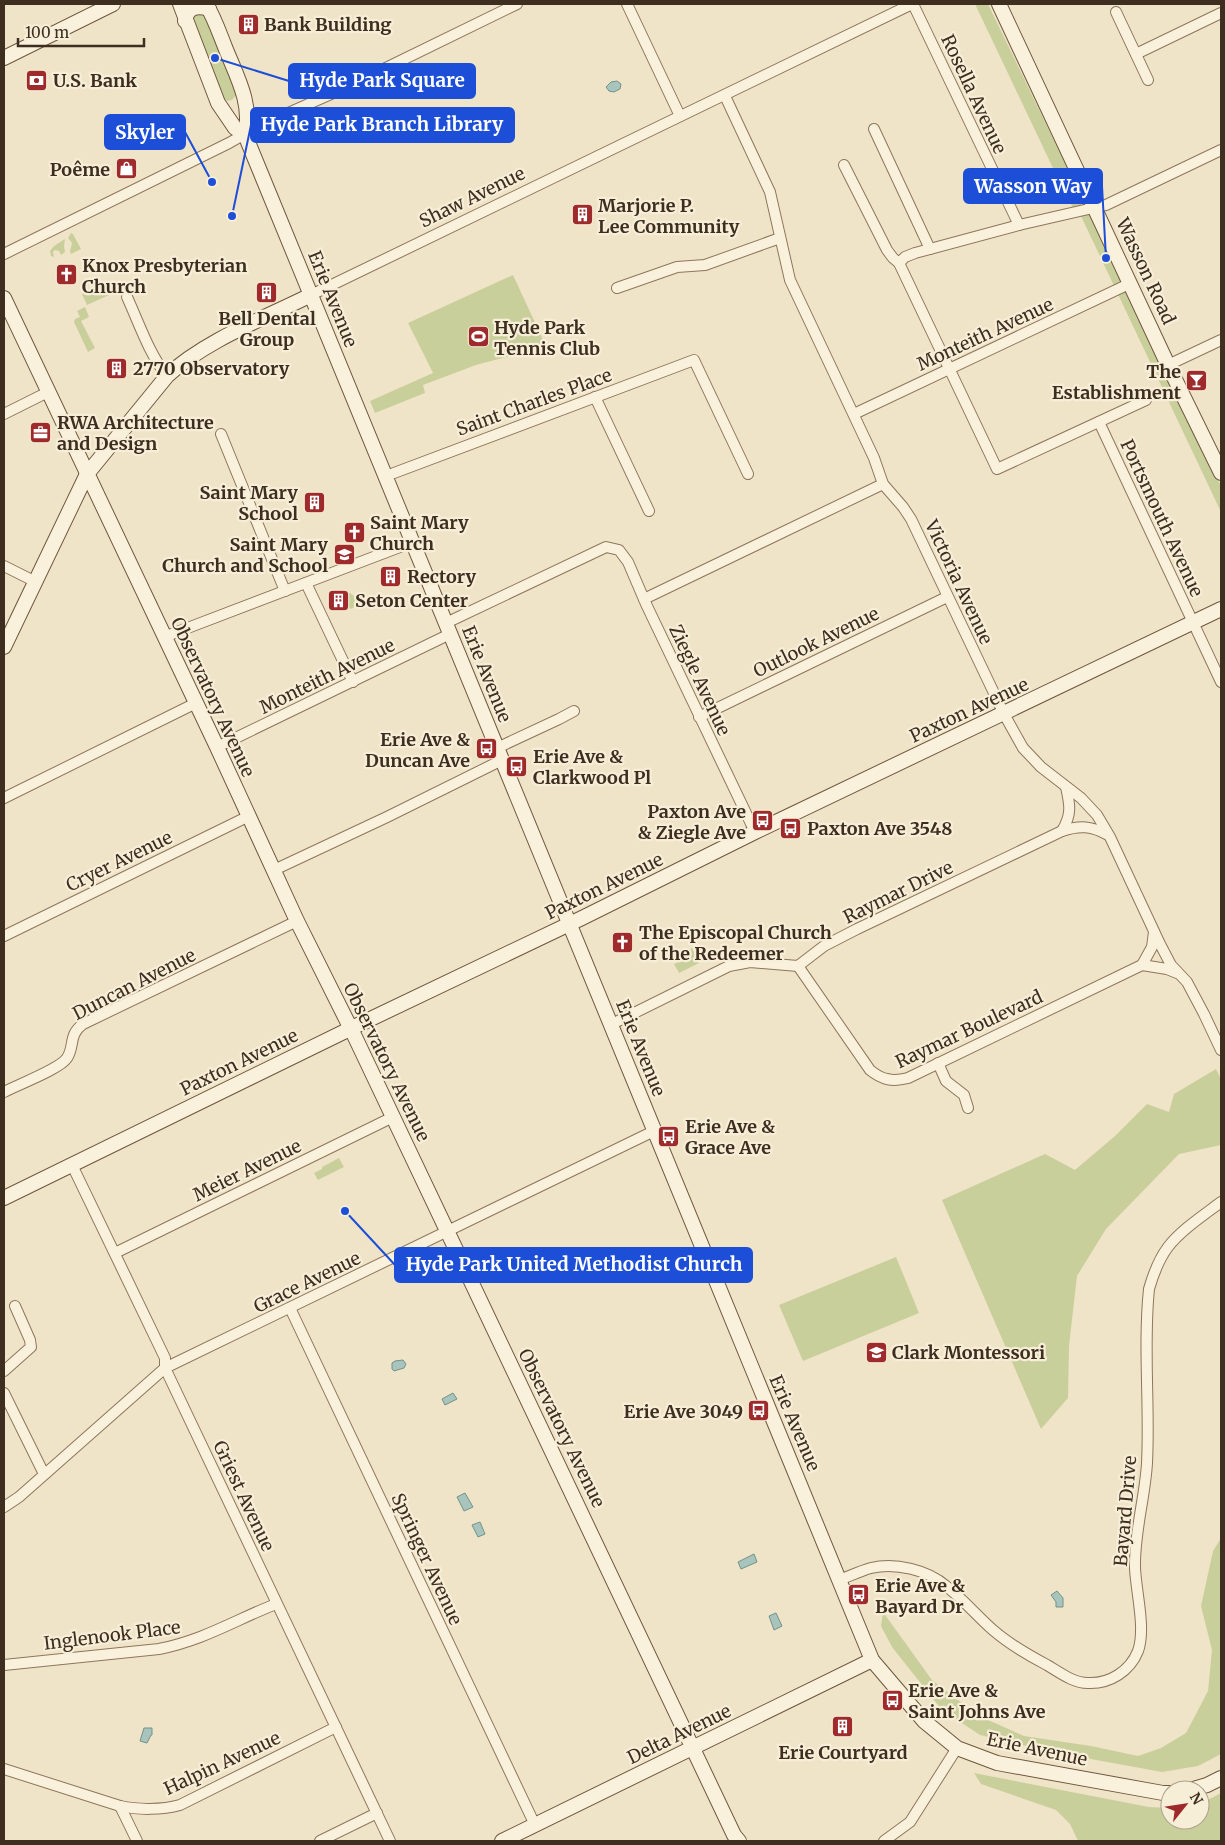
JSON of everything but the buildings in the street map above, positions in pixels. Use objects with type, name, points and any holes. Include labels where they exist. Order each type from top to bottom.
[{"type":"street","points":[[4,58],[113,4]]},
{"type":"street","name":"Erie Avenue","points":[[180,4],[218,103],[235,128],[245,135],[872,1660],[924,1721],[957,1748],[997,1763],[1160,1792]]},
{"type":"street","points":[[4,254],[245,135],[259,126],[343,88],[517,4]]},
{"type":"street","points":[[627,4],[680,116]]},
{"type":"street","name":"Shaw Avenue","points":[[4,647],[87,474],[167,376],[177,367],[203,349],[311,295],[913,4]]},
{"type":"street","name":"Rosella Avenue","points":[[913,4],[1019,225]]},
{"type":"street","name":"Wasson Road","points":[[999,4],[1168,365],[1221,473]]},
{"type":"street","points":[[185,21],[189,10],[200,6],[208,6]]},
{"type":"street","name":"Erie Avenue","points":[[208,6],[243,92],[248,114],[245,135]]},
{"type":"street","points":[[1116,12],[1148,80]]},
{"type":"street","points":[[1136,54],[1221,13]]},
{"type":"street","points":[[218,103],[230,106],[237,102],[243,92]]},
{"type":"street","name":"Victoria Avenue","points":[[725,96],[770,192],[790,280],[854,414],[874,458],[883,484],[911,519],[1004,714],[1023,748],[1041,767],[1081,798],[1097,816],[1110,837],[1171,965],[1186,982],[1221,1050]]},
{"type":"street","points":[[874,129],[930,249]]},
{"type":"street","points":[[899,263],[905,257],[930,249],[1019,225],[1106,205],[1221,150]]},
{"type":"street","points":[[844,165],[888,250],[899,263],[997,469],[1146,400]]},
{"type":"street","points":[[617,288],[677,267],[705,265],[780,238]]},
{"type":"street","name":"Monteith Avenue","points":[[854,414],[1131,283]]},
{"type":"street","points":[[127,297],[144,334],[167,376]]},
{"type":"street","name":"Observatory Avenue","points":[[4,298],[298,921],[351,1028],[694,1748],[734,1836],[739,1841]]},
{"type":"street","points":[[1168,365],[1221,340]]},
{"type":"street","name":"Saint Charles Place","points":[[386,476],[694,360],[748,474]]},
{"type":"street","points":[[4,414],[48,392]]},
{"type":"street","points":[[595,396],[649,511]]},
{"type":"street","name":"Portsmouth Avenue","points":[[1099,422],[1221,682]]},
{"type":"street","points":[[221,434],[285,591]]},
{"type":"street","points":[[644,599],[883,484]]},
{"type":"street","points":[[164,637],[413,542]]},
{"type":"street","name":"Monteith Avenue","points":[[217,747],[354,682],[448,628],[606,548],[612,548]]},
{"type":"street","name":"Ziegle Avenue","points":[[612,548],[619,550],[624,555],[755,832]]},
{"type":"street","points":[[4,566],[36,582]]},
{"type":"street","points":[[306,583],[354,682]]},
{"type":"street","name":"Outlook Avenue","points":[[699,717],[947,597]]},
{"type":"street","name":"Paxton Avenue","points":[[4,1198],[351,1028],[570,924],[755,832],[1221,609]]},
{"type":"street","points":[[4,798],[196,704]]},
{"type":"street","points":[[274,870],[387,817],[574,711]]},
{"type":"street","points":[[1062,831],[1068,821],[1070,808],[1066,787]]},
{"type":"street","name":"Cryer Avenue","points":[[4,936],[249,816]]},
{"type":"street","name":"Raymar Drive","points":[[798,966],[824,946],[857,929],[1062,831],[1087,826],[1096,828],[1110,837]]},
{"type":"street","name":"Duncan Avenue","points":[[4,1092],[62,1064],[69,1054],[74,1034],[83,1024],[298,921]]},
{"type":"street","points":[[1142,965],[1148,958],[1152,947],[1154,931]]},
{"type":"street","points":[[612,1024],[729,966],[750,962],[798,966]]},
{"type":"street","points":[[1142,965],[1167,969],[1178,974]]},
{"type":"street","name":"Raymar Boulevard","points":[[798,966],[870,1070],[876,1076],[884,1079],[900,1080],[908,1078],[1142,965]]},
{"type":"street","points":[[938,1063],[946,1081],[964,1095],[968,1108]]},
{"type":"street","name":"Meier Avenue","points":[[115,1253],[393,1117]]},
{"type":"street","name":"Grace Avenue","points":[[4,1507],[19,1497],[165,1368],[654,1131]]},
{"type":"street","name":"Griest Avenue","points":[[72,1165],[165,1358],[165,1368],[276,1604],[390,1841]]},
{"type":"street","name":"Bayard Drive","points":[[839,1580],[880,1567],[897,1567],[920,1572],[945,1585],[995,1631],[1018,1648],[1074,1680],[1088,1683],[1105,1681],[1124,1672],[1136,1656],[1142,1633],[1135,1568],[1136,1543],[1147,1465],[1150,1289],[1154,1274],[1168,1247],[1189,1226],[1221,1202]]},
{"type":"street","points":[[4,1371],[31,1347],[30,1340],[15,1306]]},
{"type":"street","name":"Springer Avenue","points":[[290,1308],[535,1825]]},
{"type":"street","points":[[4,1392],[44,1474]]},
{"type":"street","name":"Inglenook Place","points":[[4,1665],[159,1649],[178,1645],[214,1632],[276,1604]]},
{"type":"street","name":"Delta Avenue","points":[[502,1841],[872,1660]]},
{"type":"street","name":"Halpin Avenue","points":[[4,1769],[128,1808],[169,1808],[180,1805],[336,1727]]},
{"type":"street","points":[[884,1841],[910,1822],[957,1748]]},
{"type":"street","points":[[120,1806],[137,1841]]},
{"type":"street","points":[[320,1841],[377,1813]]},
{"type":"green space","points":[[975,4],[988,4],[1221,486],[1221,512],[1080,214],[1072,206],[1061,185]]},
{"type":"green space","points":[[193,12],[206,14],[238,93],[232,100],[228,101],[221,97],[190,21]]},
{"type":"green space","points":[[71,233],[81,249],[71,254],[72,243],[68,238]]},
{"type":"green space","points":[[65,239],[65,252],[61,255],[59,251],[55,250],[53,252],[54,257],[51,256],[50,251],[54,246]]},
{"type":"green space","name":"Hyde Park Tennis Club","points":[[513,275],[545,344],[536,349],[476,365],[423,385],[425,393],[375,413],[370,401],[433,373],[408,323]]},
{"type":"green space","points":[[98,286],[102,290],[107,290],[109,295],[87,305],[82,294]]},
{"type":"green space","points":[[85,307],[89,317],[81,321],[95,348],[88,352],[74,322],[75,319],[80,317],[77,311]]},
{"type":"green space","points":[[350,593],[354,596],[357,603],[355,607],[350,609],[344,596]]},
{"type":"green space","points":[[692,948],[699,963],[679,973],[674,964],[689,957],[687,951]]},
{"type":"green space","points":[[1216,1069],[1221,1079],[1221,1145],[1179,1154],[1106,1229],[1077,1276],[1069,1346],[1068,1398],[1041,1429],[942,1200],[1045,1154],[1075,1170],[1115,1136],[1147,1104],[1169,1112],[1174,1094]]},
{"type":"green space","points":[[339,1158],[344,1167],[318,1180],[314,1173]]},
{"type":"green space","points":[[896,1257],[919,1313],[803,1361],[779,1305]]},
{"type":"green space","points":[[1221,1538],[1221,1754],[1198,1766],[1162,1772],[1047,1751],[980,1735],[942,1710],[892,1647],[881,1626],[883,1612],[932,1680],[979,1716],[1024,1736],[1091,1746],[1138,1756],[1161,1748],[1186,1733],[1208,1691],[1212,1650],[1201,1606],[1213,1551]]},
{"type":"green space","points":[[974,1773],[1160,1808],[1160,1830],[1210,1830],[1210,1799],[1221,1793],[1221,1841],[1078,1841],[1070,1824],[1056,1810],[981,1784]]},
{"type":"water","points":[[617,81],[621,84],[620,89],[614,92],[609,91],[606,87],[611,82]]},
{"type":"water","points":[[403,1360],[406,1364],[404,1368],[394,1371],[392,1369],[392,1363]]},
{"type":"water","points":[[453,1393],[457,1399],[445,1405],[442,1399]]},
{"type":"water","points":[[465,1493],[473,1507],[464,1511],[457,1497]]},
{"type":"water","points":[[480,1522],[485,1534],[478,1537],[472,1525]]},
{"type":"water","points":[[754,1554],[757,1562],[741,1569],[738,1562]]},
{"type":"water","points":[[1057,1591],[1063,1598],[1063,1607],[1056,1607],[1056,1602],[1051,1595]]},
{"type":"water","points":[[776,1613],[782,1626],[774,1630],[769,1616]]},
{"type":"water","points":[[144,1728],[152,1728],[152,1735],[147,1743],[140,1741]]},
{"type":"place","name":"Bank Building","points":[[248,24]]},
{"type":"place","name":"Hyde Park Square","points":[[215,58]]},
{"type":"place","name":"U.S. Bank","points":[[37,80]]},
{"type":"place","name":"Poême","points":[[126,169]]},
{"type":"place","name":"Skyler","points":[[212,182]]},
{"type":"place","name":"Marjorie P. Lee Community","points":[[582,215]]},
{"type":"place","name":"Hyde Park Branch Library","points":[[232,216]]},
{"type":"place","name":"Wasson Way","points":[[1106,258]]},
{"type":"place","name":"Knox Presbyterian Church","points":[[66,275]]},
{"type":"place","name":"Bell Dental Group","points":[[267,293]]},
{"type":"place","name":"Hyde Park Tennis Club","points":[[478,337]]},
{"type":"place","name":"2770 Observatory","points":[[117,368]]},
{"type":"place","name":"The Establishment","points":[[1197,381]]},
{"type":"place","name":"RWA Architecture and Design","points":[[41,432]]},
{"type":"place","name":"Saint Mary School","points":[[314,502]]},
{"type":"place","name":"Saint Mary Church","points":[[354,532]]},
{"type":"place","name":"Saint Mary Church and School","points":[[344,554]]},
{"type":"place","name":"Rectory","points":[[391,576]]},
{"type":"place","name":"Seton Center","points":[[339,600]]},
{"type":"place","name":"Erie Ave & Duncan Ave","points":[[486,749]]},
{"type":"place","name":"Erie Ave & Clarkwood Pl","points":[[517,766]]},
{"type":"place","name":"Paxton Ave & Ziegle Ave","points":[[762,821]]},
{"type":"place","name":"Paxton Ave 3548","points":[[791,828]]},
{"type":"place","name":"The Episcopal Church of the Redeemer","points":[[623,942]]},
{"type":"place","name":"Erie Ave & Grace Ave","points":[[669,1136]]},
{"type":"place","name":"Hyde Park United Methodist Church","points":[[345,1211]]},
{"type":"place","name":"Clark Montessori","points":[[876,1352]]},
{"type":"place","name":"Erie Ave 3049","points":[[759,1411]]},
{"type":"place","name":"Erie Ave & Bayard Dr","points":[[859,1595]]},
{"type":"place","name":"Erie Ave & Saint Johns Ave","points":[[892,1700]]},
{"type":"place","name":"Erie Courtyard","points":[[843,1727]]}]
